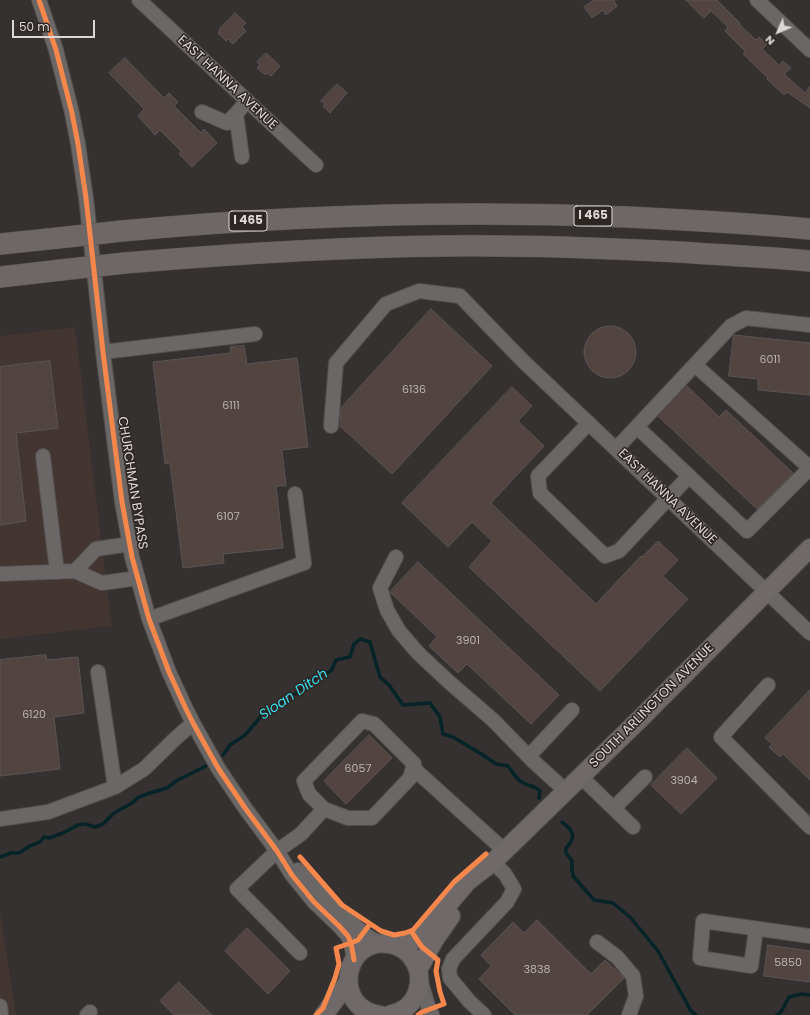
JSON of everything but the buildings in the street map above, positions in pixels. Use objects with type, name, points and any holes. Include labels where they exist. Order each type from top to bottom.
[{"type":"highway","name":"I 465","points":[[0,244],[165,227],[248,221],[316,217],[444,214],[582,215],[719,222],[810,230]]},
{"type":"highway","points":[[0,277],[125,263],[263,253],[377,247],[514,246],[590,248],[717,254],[810,261]]},
{"type":"main road","name":"SOUTH ARLINGTON AVENUE","points":[[354,960],[359,953],[366,948],[375,945],[414,940],[423,934],[468,881],[499,856],[581,777],[810,548]]},
{"type":"main road","name":"SOUTH ARLINGTON AVENUE","points":[[390,1015],[400,1012],[408,1006],[414,998],[418,989],[419,975],[435,939],[462,901],[499,856]]},
{"type":"main road","points":[[389,944],[403,949],[410,955],[415,962],[419,975]]},
{"type":"main road","points":[[354,960],[349,971],[349,990],[356,1003],[364,1012]]},
{"type":"main road","points":[[324,1015],[348,982]]},
{"type":"street","name":"CHURCHMAN BYPASS","points":[[39,0],[58,56],[72,112],[78,144],[86,198],[103,352],[122,502],[130,544],[149,618],[169,672],[193,723],[228,784],[302,888],[348,936],[354,960]]},
{"type":"street","name":"EAST HANNA AVENUE","points":[[139,0],[316,165]]},
{"type":"street","points":[[757,0],[810,50]]},
{"type":"street","points":[[202,112],[227,123],[247,101]]},
{"type":"street","points":[[236,114],[242,157]]},
{"type":"street","name":"EAST HANNA AVENUE","points":[[330,426],[336,362],[386,304],[419,291],[460,296],[523,361],[810,633]]},
{"type":"street","points":[[616,448],[731,326],[746,318],[810,326]]},
{"type":"street","points":[[103,352],[255,334]]},
{"type":"street","points":[[637,427],[747,531],[810,468],[695,365]]},
{"type":"street","points":[[589,423],[538,476],[540,493],[605,556],[619,551],[689,476]]},
{"type":"street","points":[[43,456],[57,572]]},
{"type":"street","points":[[149,618],[304,563],[294,494]]},
{"type":"street","points":[[75,571],[96,549],[130,544]]},
{"type":"street","points":[[396,557],[380,588],[387,610],[399,631],[418,653],[493,720],[566,791]]},
{"type":"street","points":[[0,574],[75,571],[102,583],[138,578]]},
{"type":"street","points":[[98,672],[115,786]]},
{"type":"street","points":[[768,685],[721,737],[810,827]]},
{"type":"street","points":[[529,756],[572,710]]},
{"type":"street","points":[[362,721],[374,724],[414,764],[410,778],[372,818],[348,818],[324,809],[309,794],[304,781],[362,721]]},
{"type":"street","points":[[0,819],[48,812],[115,786],[144,769],[193,723]]},
{"type":"street","points":[[413,768],[499,856],[505,874],[514,889],[507,902],[453,959],[449,969],[450,978],[469,1001],[484,1015]]},
{"type":"street","points":[[581,777],[633,827]]},
{"type":"street","points":[[614,808],[645,777]]},
{"type":"street","points":[[300,954],[237,889],[277,851],[300,834],[324,809]]},
{"type":"street","name":"CHURCHMAN BYPASS","points":[[277,851],[364,934],[374,940],[389,944]]},
{"type":"street","points":[[756,928],[751,966],[700,958],[703,921],[756,928],[810,936]]},
{"type":"street","points":[[597,942],[617,957],[633,976],[636,996],[629,1015]]},
{"type":"street","points":[[419,975],[432,1015]]},
{"type":"street","points":[[0,1006],[1,1015]]},
{"type":"shaded area","points":[[75,327],[112,626],[0,639],[0,336]]},
{"type":"shaded area","points":[[0,911],[16,1015],[0,1015]]},
{"type":"waterway","name":"Sloan Ditch","points":[[223,755],[230,745],[245,735],[262,714],[277,708],[287,697],[294,695],[313,680],[331,671],[336,660],[350,657],[354,644],[360,639],[370,642],[380,677],[389,685],[403,705],[430,703],[440,717],[443,734],[453,737],[496,764],[508,766],[520,781],[540,791],[539,798]]},
{"type":"waterway","name":"Sloan Ditch","points":[[0,857],[11,853],[19,853],[40,842],[44,837],[49,838],[78,825],[85,824],[95,827],[103,824],[114,813],[132,803],[139,797],[167,788],[176,781],[206,766]]},
{"type":"waterway","name":"Sloan Ditch","points":[[562,822],[569,828],[572,834],[572,840],[566,848],[566,853],[572,861],[573,876],[594,900],[613,903],[630,917],[658,951],[691,1011],[696,1015]]},
{"type":"waterway","name":"Sloan Ditch","points":[[777,1015],[781,1012],[789,997],[802,994],[810,995]]},
{"type":"cycle path","points":[[39,0],[56,50],[72,113],[78,144],[86,198],[103,352],[122,502],[132,557],[149,619],[169,672],[185,707],[218,768],[277,851],[292,875],[314,902],[348,936],[351,943],[354,960]]},
{"type":"cycle path","points":[[300,857],[342,905],[381,931],[394,935],[413,930],[454,882],[486,854]]},
{"type":"cycle path","points":[[316,1015],[323,1008],[335,978],[339,964],[336,948],[358,940],[370,924]]},
{"type":"cycle path","points":[[411,931],[422,947],[438,960],[436,971],[444,1004],[422,1012],[418,1015]]}]
